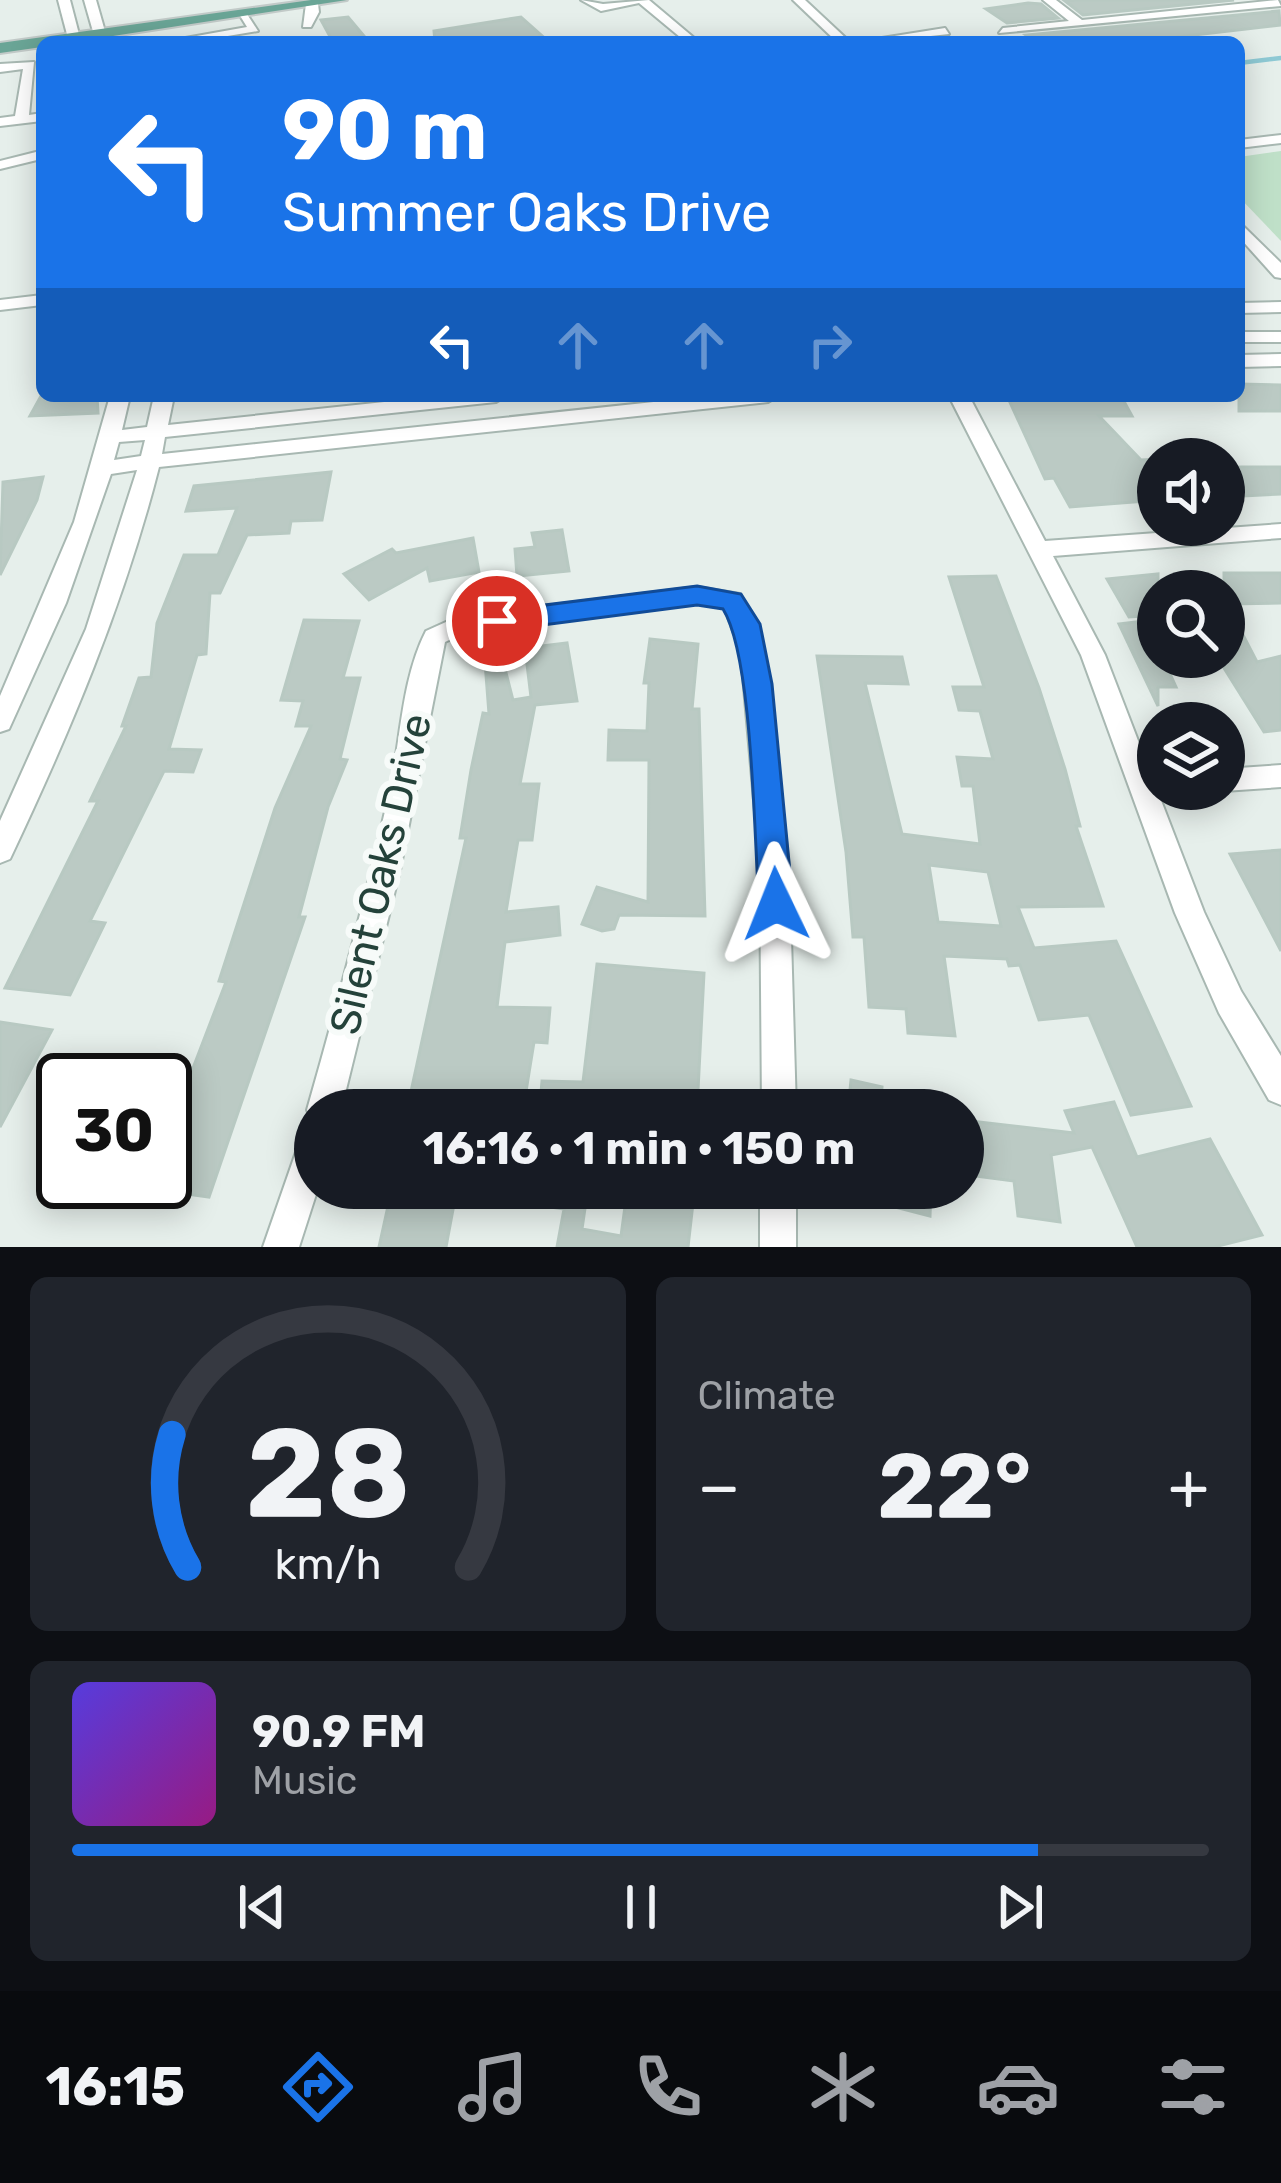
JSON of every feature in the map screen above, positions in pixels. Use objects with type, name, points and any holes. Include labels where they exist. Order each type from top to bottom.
[{"type":"main road","points":[[100,34],[281,0]]},
{"type":"main road","points":[[73,36],[340,0]]},
{"type":"main road","points":[[0,37],[36,37]]},
{"type":"main road","points":[[0,48],[36,42]]},
{"type":"street","points":[[64,0],[73,36]]},
{"type":"street","points":[[90,0],[100,34]]},
{"type":"street","points":[[586,0],[601,8],[640,0],[685,36]]},
{"type":"street","points":[[799,0],[838,36]]},
{"type":"street","points":[[1049,0],[1078,22]]},
{"type":"street","points":[[307,25],[310,2]]},
{"type":"street","points":[[1003,31],[1281,3]]},
{"type":"street","points":[[208,36],[254,29],[245,14]]},
{"type":"street","points":[[920,36],[945,32]]},
{"type":"street","points":[[0,68],[30,65],[21,120]]},
{"type":"street","points":[[0,122],[36,118]]},
{"type":"street","points":[[1245,143],[1281,139]]},
{"type":"street","points":[[0,165],[36,156]]},
{"type":"street","points":[[1245,234],[1281,273]]},
{"type":"street","points":[[0,305],[36,301]]},
{"type":"street","points":[[1245,308],[1281,308]]},
{"type":"street","points":[[1245,337],[1281,338]]},
{"type":"street","points":[[1245,361],[1281,360]]},
{"type":"street","points":[[0,722],[55,599],[103,468],[119,402]]},
{"type":"street","points":[[2,841],[92,653],[128,553],[163,402]]},
{"type":"street","points":[[112,437],[439,402]]},
{"type":"street","points":[[498,402],[500,423]]},
{"type":"street","points":[[103,468],[708,402]]},
{"type":"street","points":[[962,402],[1042,549],[1137,753]]},
{"type":"street","points":[[1042,549],[1281,531]]},
{"type":"street","name":"Silent Oaks Drive","points":[[331,1089],[359,985],[416,732],[425,664],[435,637],[457,626],[697,595],[732,600],[747,624],[775,865],[778,1089]]},
{"type":"street","points":[[1245,779],[1281,776]]},
{"type":"street","points":[[1159,810],[1190,913],[1230,1002],[1281,1088]]},
{"type":"street","points":[[281,1247],[294,1208]]},
{"type":"street","points":[[778,1209],[778,1247]]},
{"type":"green space","points":[[1281,151],[1281,241],[1245,203],[1245,156]]},
{"type":"building","points":[[1234,0],[1083,15],[1065,1]]},
{"type":"building","points":[[1041,4],[1058,18],[1007,23],[986,9]]},
{"type":"building","points":[[1279,11],[1280,25],[1186,36],[1026,35]]},
{"type":"building","points":[[348,17],[364,36],[330,36],[321,20]]},
{"type":"building","points":[[521,17],[542,36],[434,36],[434,31]]},
{"type":"building","points":[[1245,384],[1281,385],[1281,411],[1239,411],[1239,402],[1245,402]]},
{"type":"building","points":[[38,402],[97,402],[98,413],[30,416]]},
{"type":"building","points":[[1010,402],[1124,402],[1132,416],[1099,416],[1137,456],[1137,502],[1070,507],[1054,478],[1045,479]]},
{"type":"building","points":[[1281,467],[1281,494],[1245,496],[1245,468]]},
{"type":"building","points":[[331,472],[322,520],[291,521],[289,533],[247,535],[220,593],[210,593],[206,654],[197,655],[169,749],[201,750],[193,772],[164,771],[90,921],[105,923],[70,995],[5,988],[98,801],[90,801],[126,726],[122,726],[139,678],[151,677],[157,623],[184,555],[218,555],[237,508],[186,511],[194,486]]},
{"type":"building","points":[[43,477],[37,500],[0,575],[3,482]]},
{"type":"building","points":[[562,530],[569,571],[517,576],[515,549],[535,547],[532,533]]},
{"type":"building","points":[[473,538],[479,572],[430,581],[427,568],[369,600],[344,574],[392,549],[396,553]]},
{"type":"building","points":[[1245,573],[1281,573],[1281,603],[1245,604]]},
{"type":"building","points":[[996,576],[1039,688],[1103,906],[1018,907],[1034,948],[1116,941],[1191,1106],[1131,1115],[1089,1015],[1039,1020],[1020,965],[1009,966],[1007,959],[944,956],[955,1036],[908,1033],[906,1009],[869,1007],[864,937],[853,937],[846,852],[817,656],[902,657],[908,684],[865,683],[902,834],[980,844],[973,786],[962,786],[957,757],[993,759],[980,711],[959,710],[953,687],[984,687],[949,577]],"holes":[[[929,865],[988,872],[1001,926],[938,922]]]},
{"type":"building","points":[[1137,576],[1137,616],[1129,617],[1107,579]]},
{"type":"building","points":[[304,620],[359,621],[343,678],[360,678],[340,759],[347,760],[328,807],[299,917],[305,917],[209,1197],[192,1195],[192,1071],[226,982],[219,981],[275,808],[311,726],[296,726],[303,701],[281,700]]},
{"type":"building","points":[[1137,622],[1137,662],[1119,624]]},
{"type":"building","points":[[496,634],[513,700],[531,697],[525,648],[567,643],[577,701],[535,705],[520,784],[539,784],[532,840],[518,840],[506,912],[558,907],[560,935],[505,942],[497,1007],[550,1008],[547,1043],[534,1042],[526,1089],[412,1089],[466,838],[460,838],[471,770],[483,713],[489,714],[483,636]]},
{"type":"building","points":[[650,639],[698,644],[692,709],[699,709],[705,916],[619,915],[614,929],[602,931],[582,924],[597,887],[648,902],[649,760],[608,760],[609,730],[647,731],[649,683],[644,683]]},
{"type":"building","points":[[1245,639],[1257,662],[1281,656],[1281,730],[1264,732],[1230,678],[1245,678]]},
{"type":"building","points":[[1145,678],[1172,678],[1176,687],[1158,687],[1156,702]]},
{"type":"building","points":[[1281,850],[1281,951],[1230,854]]},
{"type":"building","points":[[597,964],[704,973],[698,1089],[541,1089],[542,1081],[583,1082]]},
{"type":"building","points":[[0,1022],[52,1030],[36,1053],[0,1127]]},
{"type":"building","points":[[851,1080],[882,1087],[882,1089],[850,1089]]},
{"type":"building","points":[[1114,1102],[1137,1157],[1210,1139],[1262,1235],[1214,1247],[1137,1247],[1092,1147],[1051,1155],[1060,1222],[1018,1216],[1014,1181],[984,1177],[984,1123],[1074,1133],[1065,1111]]},
{"type":"building","points":[[387,1209],[453,1209],[446,1247],[379,1247]]},
{"type":"building","points":[[564,1209],[585,1209],[582,1229],[621,1236],[625,1209],[692,1209],[688,1247],[557,1247]]},
{"type":"building","points":[[903,1209],[930,1209],[930,1216]]},
{"type":"waterway","points":[[1245,62],[1281,58]]},
{"type":"route","points":[[497,621],[697,595],[732,600],[747,624],[757,684],[776,904]]}]
